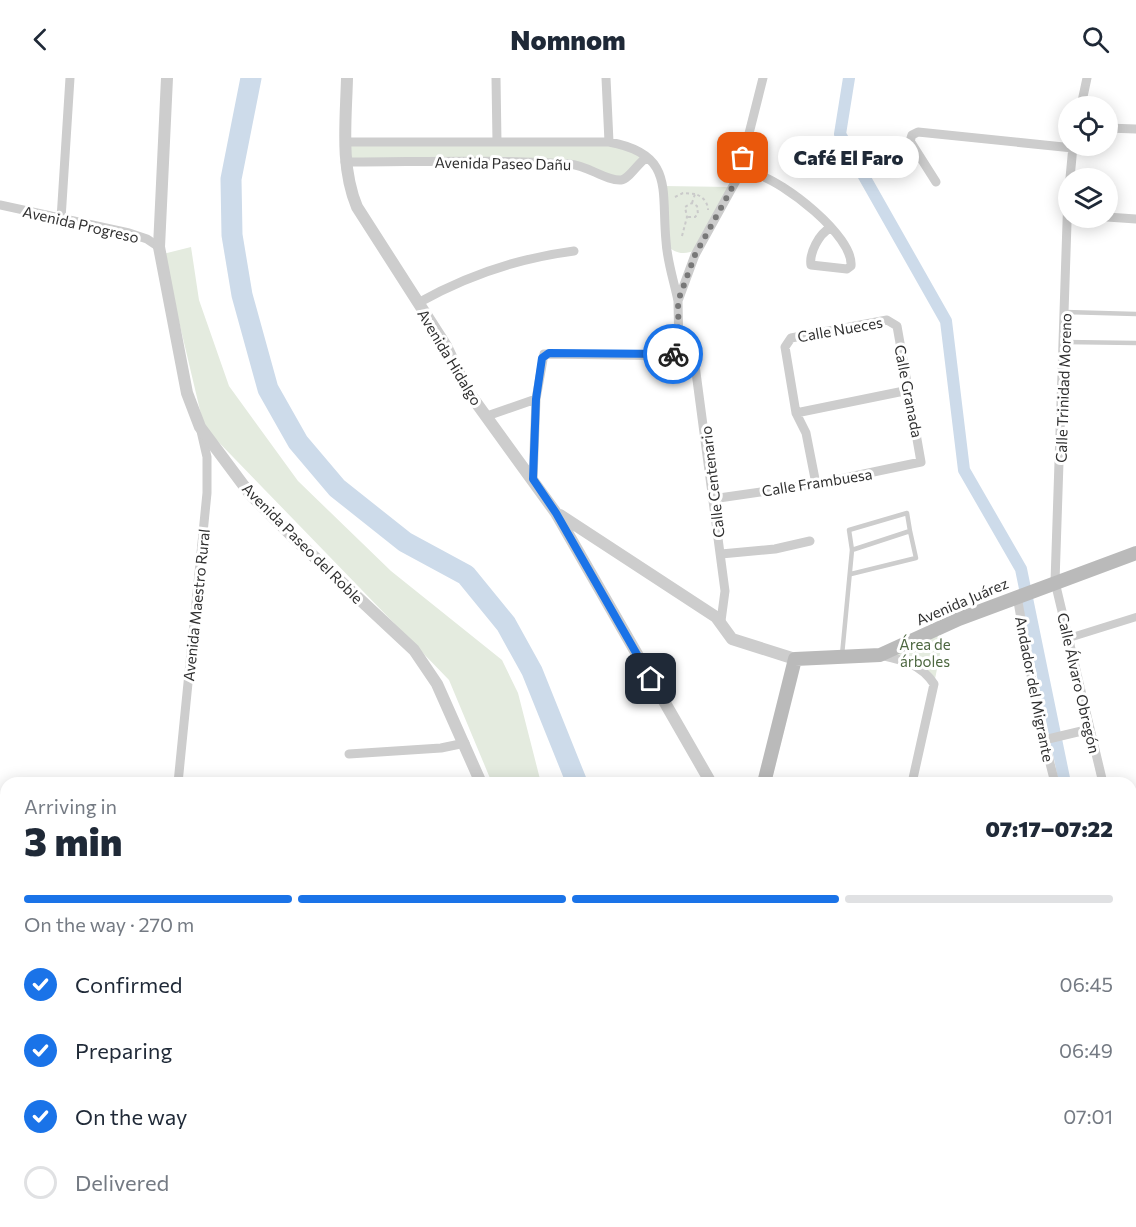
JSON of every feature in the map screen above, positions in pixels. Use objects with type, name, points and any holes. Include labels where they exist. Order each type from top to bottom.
[{"type":"main road","name":"Avenida Juárez","points":[[795,659],[880,656],[959,619],[1136,553]]},
{"type":"main road","points":[[766,777],[795,659]]},
{"type":"street","points":[[61,219],[70,78]]},
{"type":"street","name":"Avenida Paseo del Roble","points":[[167,78],[159,248],[188,393],[200,427],[250,494],[292,537],[414,650],[437,684],[479,777]]},
{"type":"street","name":"Avenida Hidalgo","points":[[347,78],[345,162],[350,191],[357,207],[446,346],[467,390],[556,513],[708,777]]},
{"type":"street","points":[[496,78],[496,142]]},
{"type":"street","points":[[606,78],[609,142]]},
{"type":"street","points":[[533,479],[536,399],[544,354],[679,354],[678,301],[695,255],[738,177],[763,78]]},
{"type":"street","points":[[1083,96],[1087,78]]},
{"type":"street","points":[[1118,128],[1136,129]]},
{"type":"street","points":[[936,182],[910,141],[912,135],[918,132],[1058,146]]},
{"type":"street","name":"Avenida Paseo Dañu","points":[[345,142],[609,142],[636,150],[656,166],[663,181],[666,244],[678,301]]},
{"type":"street","name":"Avenida Paseo Dañu","points":[[345,162],[572,164],[590,167],[614,180],[623,180],[630,176],[635,165],[647,158]]},
{"type":"street","points":[[738,177],[753,173],[766,178],[809,206],[830,228],[852,257],[851,266],[847,269],[811,265],[810,260],[820,236],[830,228]]},
{"type":"street","name":"Avenida Progreso","points":[[0,205],[129,232],[147,239],[159,248]]},
{"type":"street","points":[[1118,218],[1136,219]]},
{"type":"street","name":"Calle Trinidad Moreno","points":[[1052,583],[1065,342],[1067,228]]},
{"type":"street","points":[[418,303],[486,272],[549,254],[574,251]]},
{"type":"street","name":"Calle Nueces","points":[[796,413],[785,347],[787,341],[791,338],[887,320],[894,322]]},
{"type":"street","name":"Calle Granada","points":[[894,322],[909,390],[921,462]]},
{"type":"street","name":"Calle Centenario","points":[[679,354],[690,356],[695,365],[705,428],[725,591],[720,621]]},
{"type":"street","points":[[816,484],[806,433],[796,413],[909,390]]},
{"type":"street","points":[[487,416],[536,399]]},
{"type":"street","name":"Avenida Maestro Rural","points":[[179,777],[207,493],[207,457],[200,427]]},
{"type":"street","name":"Calle Frambuesa","points":[[712,499],[816,484],[921,462]]},
{"type":"street","name":"Avenida Juárez","points":[[556,513],[720,621],[732,639],[795,659]]},
{"type":"street","points":[[720,554],[775,549],[810,541]]},
{"type":"street","name":"Calle Álvaro Obregón","points":[[1052,583],[1070,638],[1086,730],[1101,777]]},
{"type":"street","name":"Andador del Migrante","points":[[1020,595],[1053,777]]},
{"type":"street","points":[[1070,638],[1136,616]]},
{"type":"street","points":[[880,656],[905,660],[927,673],[934,684],[913,777]]},
{"type":"street","points":[[1048,739],[1086,730]]},
{"type":"street","points":[[349,754],[441,748],[465,743]]},
{"type":"lane","points":[[1065,312],[1136,314]]},
{"type":"lane","points":[[1065,342],[1136,343]]},
{"type":"lane","points":[[842,659],[845,603],[852,574],[849,530],[907,513],[916,558],[852,574]]},
{"type":"lane","points":[[852,550],[910,531]]},
{"type":"path","points":[[675,197],[683,192],[700,195],[708,206]]},
{"type":"path","points":[[682,236],[687,217],[684,207],[692,203],[695,194]]},
{"type":"path","points":[[687,217],[695,217],[698,214],[696,206],[692,203]]},
{"type":"green space","points":[[345,142],[609,142],[647,157],[623,180],[590,167],[345,162]]},
{"type":"green space","points":[[663,186],[732,187],[698,249],[681,253],[666,244]]},
{"type":"green space","points":[[191,247],[199,300],[229,386],[298,481],[391,571],[502,660],[518,693],[539,777],[489,777],[449,680],[204,427],[163,254]]},
{"type":"green space","name":"Área de árboles","points":[[941,628],[940,654],[934,684],[927,673],[880,655]]},
{"type":"waterway","points":[[251,78],[231,179],[232,235],[242,295],[268,389],[298,442],[337,488],[405,542],[466,575],[506,624],[532,671],[575,777]]},
{"type":"waterway","points":[[849,78],[840,134],[946,321],[964,470],[1021,569],[1064,777]]},
{"type":"way so far","points":[[673,354],[679,354],[678,301],[695,255],[738,177],[743,158]]},
{"type":"place","name":"Café El Faro","points":[[743,158]]},
{"type":"route","points":[[651,679],[556,513],[533,479],[536,399],[544,354],[673,354]]}]
